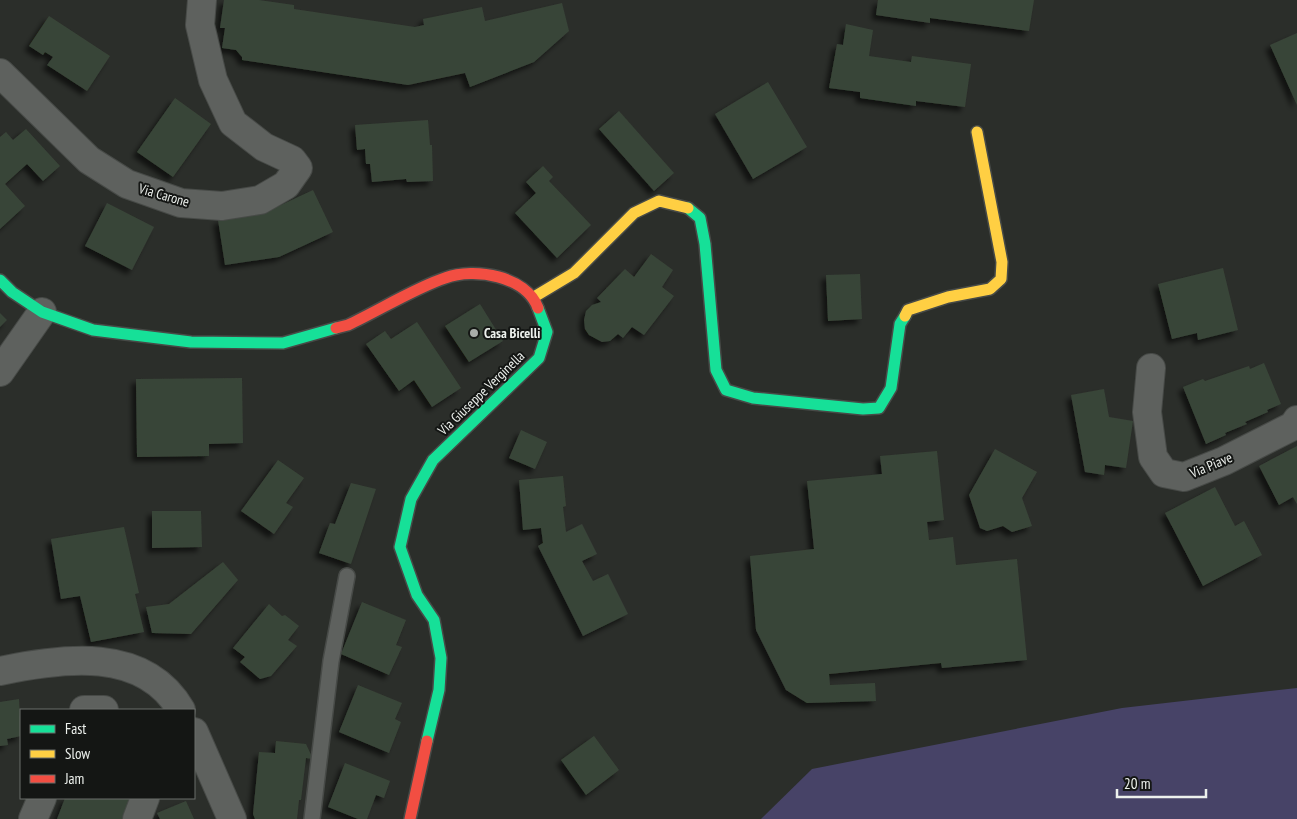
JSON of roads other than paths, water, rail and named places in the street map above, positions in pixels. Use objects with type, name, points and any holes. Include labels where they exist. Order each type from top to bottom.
[{"type":"street","name":"Via Carone","points":[[0,73],[89,160],[127,184],[181,203],[222,206],[260,200],[286,185],[298,168],[292,160],[264,147],[233,123],[213,80],[200,25],[202,0]]},
{"type":"street","points":[[0,280],[12,292],[42,312],[93,330],[191,342],[283,343],[348,325],[446,278],[480,274],[508,278],[534,298],[574,273],[634,213],[659,201],[685,206],[700,218],[705,244],[716,370],[726,390],[754,398],[863,409],[879,408],[891,388],[900,324],[908,310],[948,297],[990,289],[1001,279],[1002,262],[977,132]]},
{"type":"street","name":"Via Giuseppe Verginella","points":[[410,819],[438,690],[441,658],[434,620],[418,595],[400,547],[411,499],[434,460],[539,358],[547,332],[534,298]]},
{"type":"street","points":[[0,372],[42,312]]},
{"type":"street","name":"Via Piave","points":[[1151,368],[1147,412],[1153,457],[1164,473],[1184,477],[1224,461],[1293,426],[1297,420]]},
{"type":"street","points":[[0,670],[91,659],[119,663],[144,674],[173,696],[180,709]]},
{"type":"street","points":[[196,742],[232,819]]},
{"type":"street","points":[[33,819],[42,799]]},
{"type":"street","points":[[137,819],[145,799]]},
{"type":"lane","points":[[312,819],[331,661],[347,576]]},
{"type":"place","name":"Casa Bicelli","points":[[474,333]]}]
